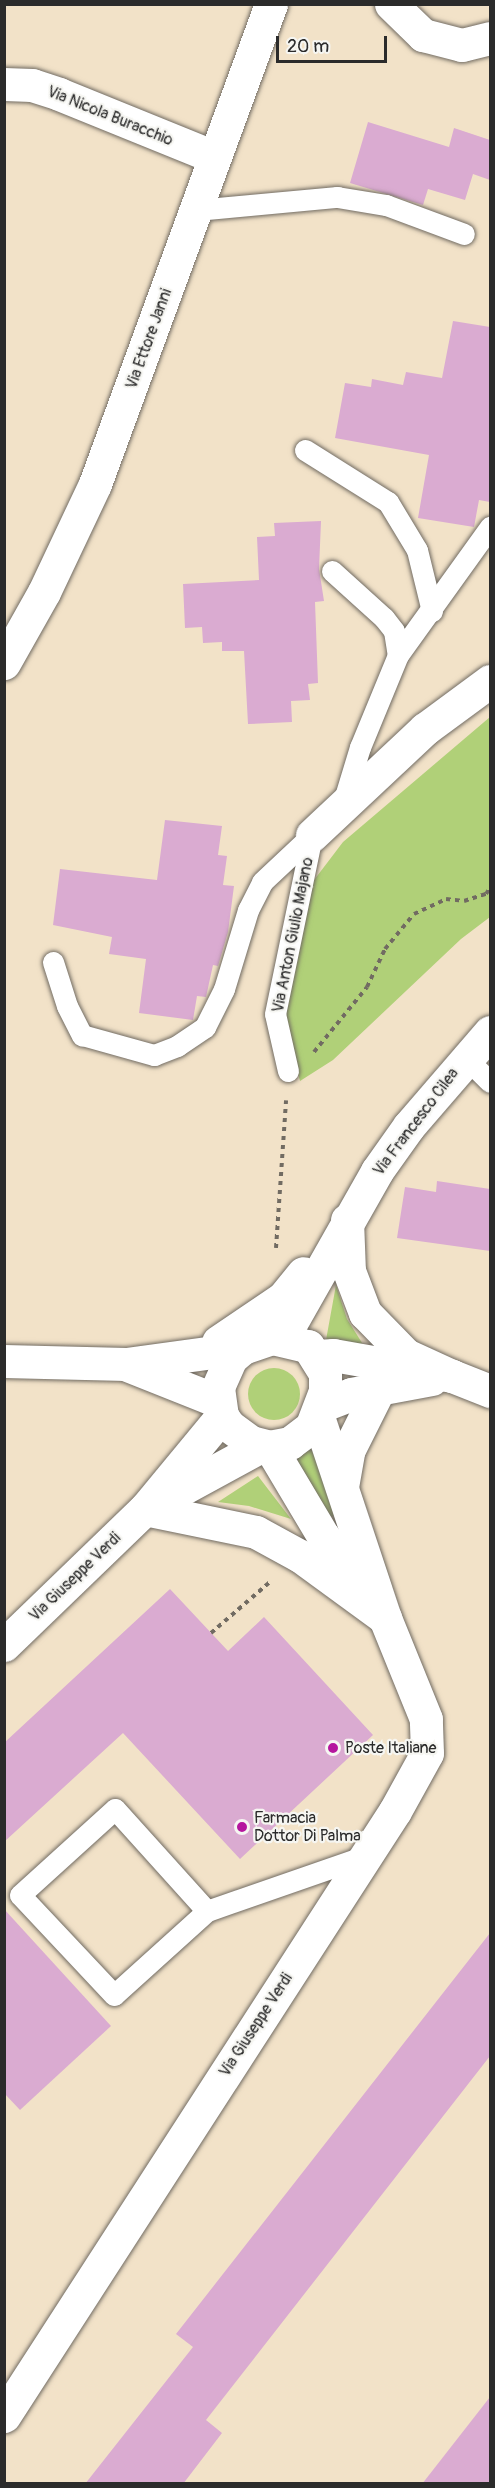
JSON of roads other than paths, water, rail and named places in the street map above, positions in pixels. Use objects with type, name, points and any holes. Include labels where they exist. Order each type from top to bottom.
[{"type":"street","name":"Via Ettore Janni","points":[[4,663],[39,602],[95,484],[271,4]]},
{"type":"street","points":[[392,4],[423,35],[462,45],[490,38]]},
{"type":"street","name":"Via Nicola Buracchio","points":[[4,84],[41,88],[214,157]]},
{"type":"street","name":"Via Anton Giulio Majano","points":[[312,835],[425,729],[490,681]]},
{"type":"street","name":"Via Francesco Cilea","points":[[199,1354],[283,1298],[347,1218],[409,1126],[465,1058],[490,1032]]},
{"type":"street","points":[[347,1218],[349,1271],[365,1313],[406,1355],[490,1391]]},
{"type":"street","name":"Via Francesco Cilea","points":[[303,1347],[347,1218]]},
{"type":"street","points":[[4,1361],[126,1364],[243,1348],[272,1338],[333,1355],[452,1376]]},
{"type":"street","points":[[126,1364],[220,1408],[240,1436],[266,1446],[302,1436],[320,1411],[324,1373],[303,1347]]},
{"type":"street","points":[[220,1408],[224,1369],[243,1348]]},
{"type":"street","points":[[320,1411],[379,1389],[452,1376]]},
{"type":"street","name":"Via Giuseppe Verdi","points":[[341,1492],[349,1449],[379,1389]]},
{"type":"street","name":"Via Giuseppe Verdi","points":[[4,1645],[145,1509],[220,1408]]},
{"type":"street","name":"Via Giuseppe Verdi","points":[[4,2416],[423,1765],[429,1742],[426,1719],[385,1618],[341,1492],[320,1411]]},
{"type":"street","name":"Via Giuseppe Verdi","points":[[145,1509],[266,1446],[323,1536],[385,1618]]},
{"type":"street","points":[[145,1509],[256,1532],[300,1556],[385,1618]]},
{"type":"lane","points":[[196,210],[337,197],[423,216],[464,234]]},
{"type":"lane","points":[[305,450],[388,502],[417,550],[432,611]]},
{"type":"lane","points":[[342,806],[360,747],[398,655],[432,611],[490,527]]},
{"type":"lane","points":[[332,571],[394,631],[398,655]]},
{"type":"lane","points":[[53,962],[63,996],[81,1035],[154,1054],[177,1046],[205,1027],[224,989],[248,910],[262,882],[312,835]]},
{"type":"lane","name":"Via Anton Giulio Majano","points":[[288,1071],[275,1014],[312,835]]},
{"type":"lane","points":[[465,1058],[490,1082]]},
{"type":"lane","points":[[207,1911],[115,1809],[20,1895],[114,1995],[207,1911],[365,1856]]},
{"type":"place","name":"Poste Italiane","points":[[333,1748]]},
{"type":"place","name":"Farmacia Dottor Di Palma","points":[[242,1827]]}]
